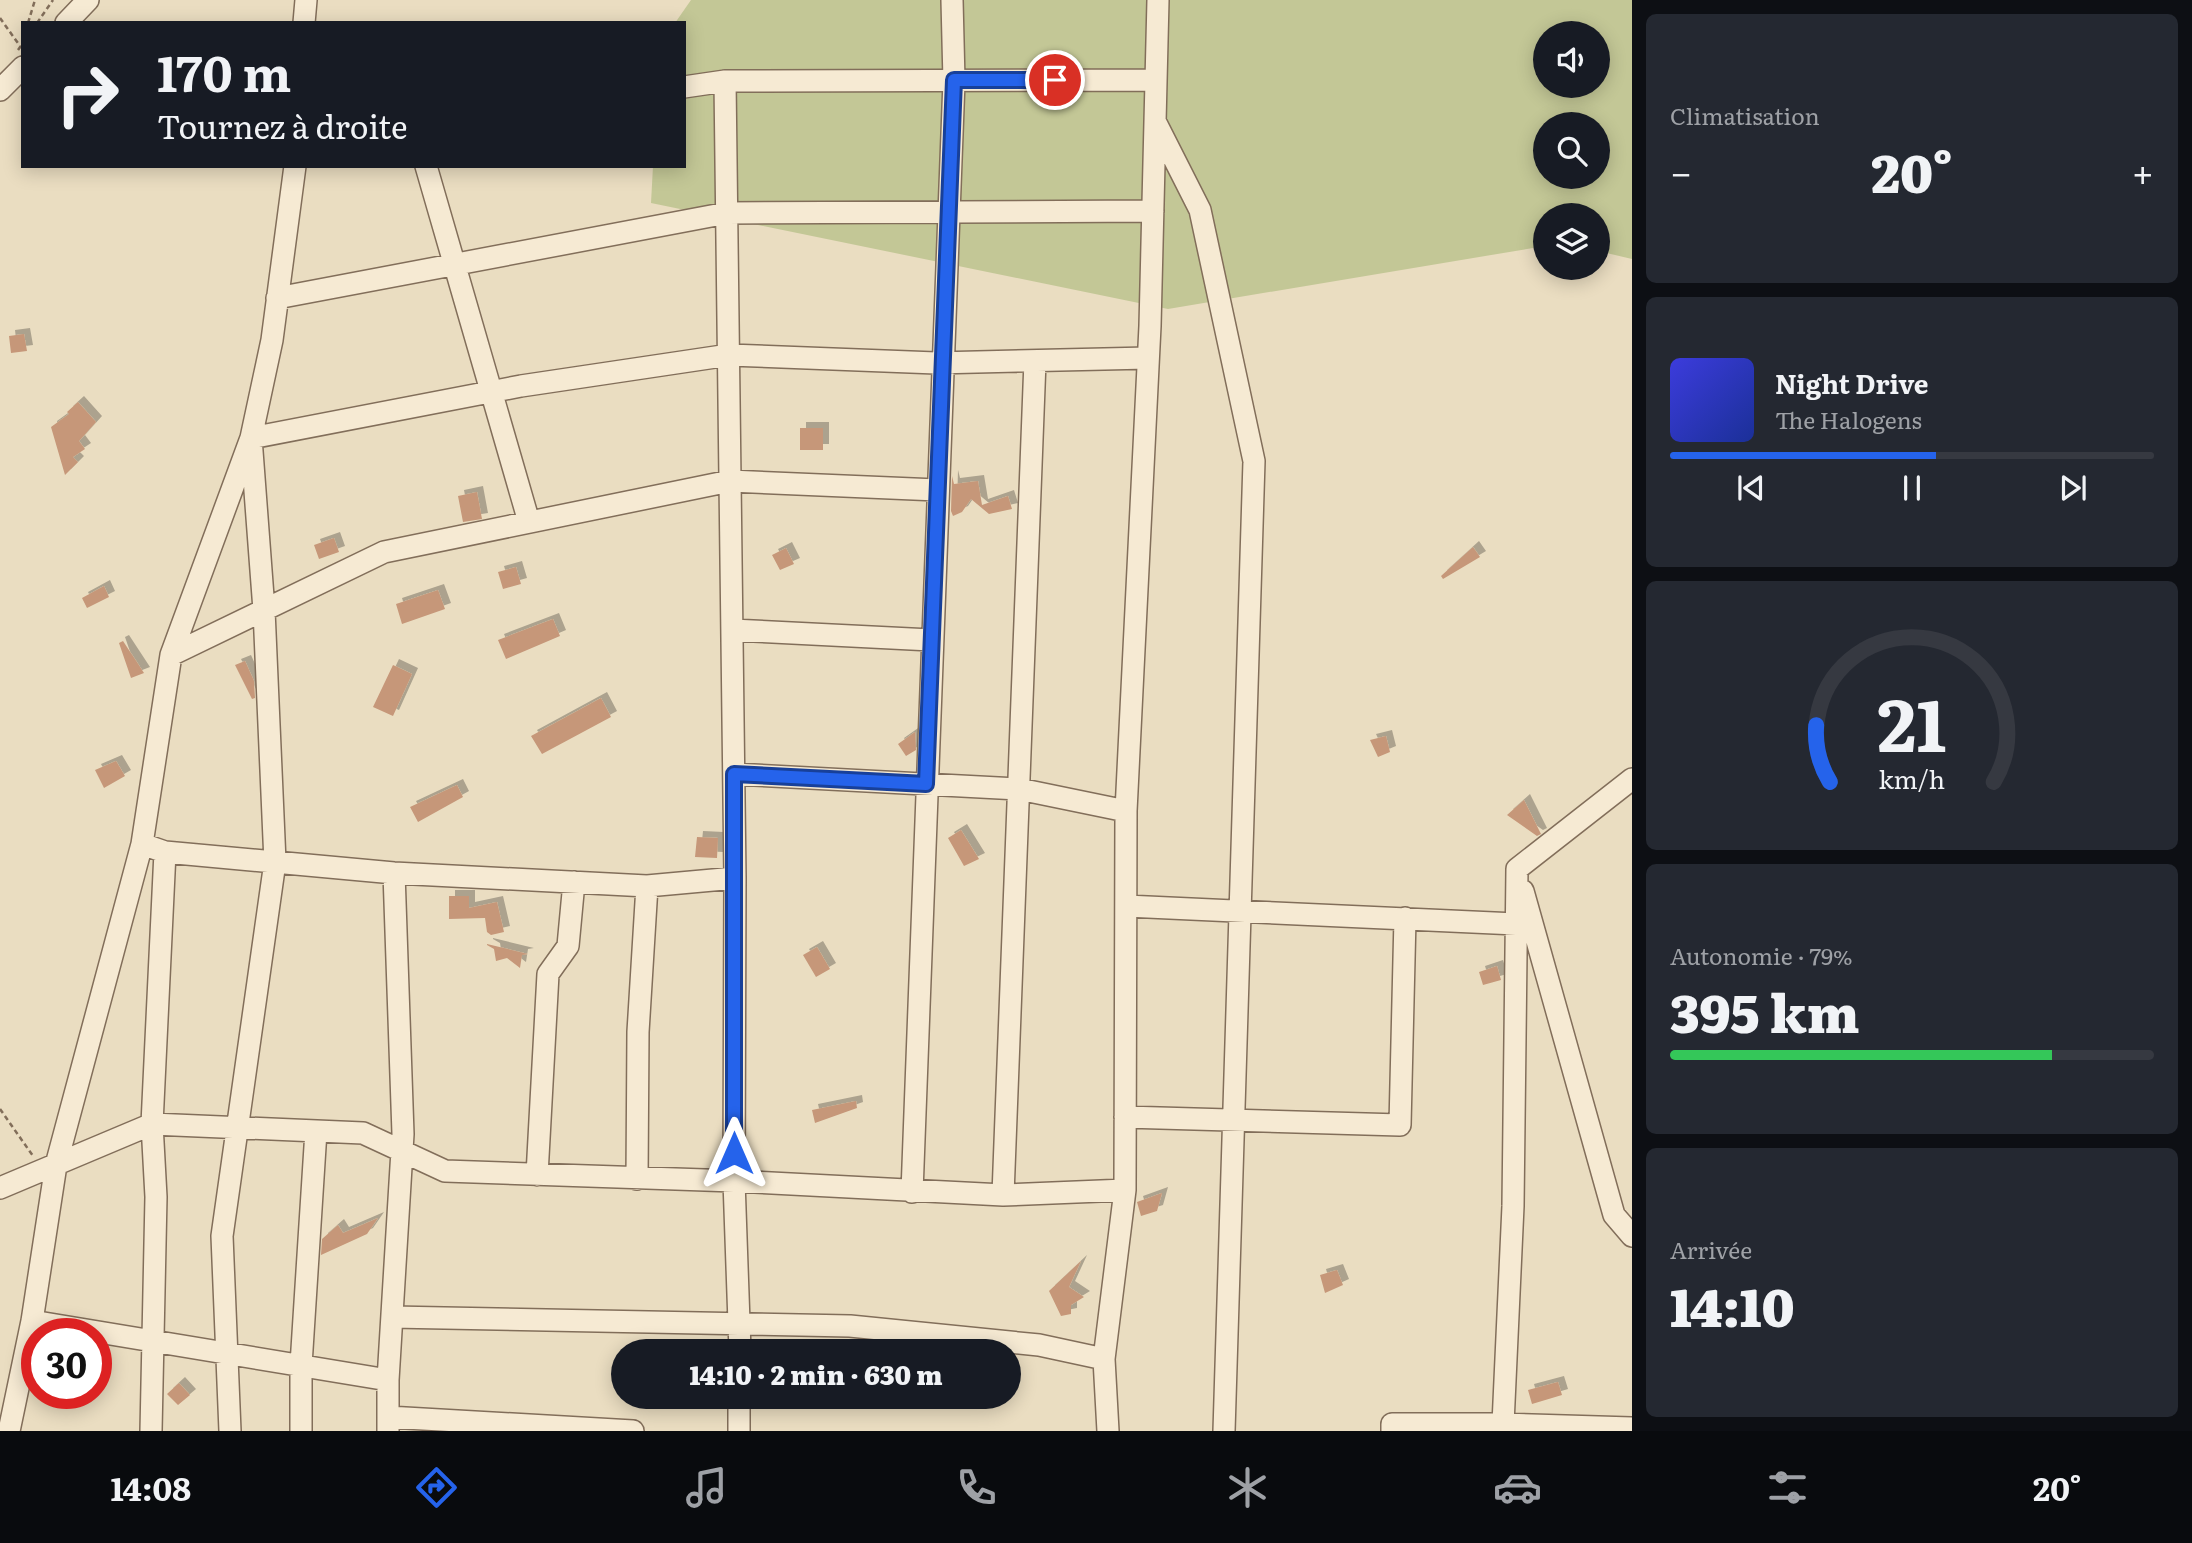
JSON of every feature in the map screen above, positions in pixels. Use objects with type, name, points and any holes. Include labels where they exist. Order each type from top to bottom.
[{"type":"street","points":[[68,21],[88,0]]},
{"type":"street","points":[[304,21],[306,0]]},
{"type":"street","points":[[912,1192],[954,80],[952,0]]},
{"type":"street","points":[[1108,1431],[1104,1359],[1125,1190],[1126,811],[1148,358],[1158,0]]},
{"type":"street","points":[[0,90],[21,69]]},
{"type":"street","points":[[686,87],[725,81],[1156,80]]},
{"type":"street","points":[[725,81],[736,878],[733,1181],[740,1339]]},
{"type":"street","points":[[1153,118],[1200,210],[1254,461],[1224,1431]]},
{"type":"street","points":[[32,1318],[49,1167],[142,844],[171,655],[251,438],[277,298],[295,168]]},
{"type":"street","points":[[427,168],[529,522]]},
{"type":"street","points":[[277,298],[727,213],[1153,211]]},
{"type":"street","points":[[251,438],[491,392],[729,355],[942,363],[1148,358]]},
{"type":"street","points":[[1003,1195],[1035,360]]},
{"type":"street","points":[[230,1431],[222,1236],[275,862],[264,610],[251,438]]},
{"type":"street","points":[[171,655],[384,552],[730,481],[937,490]]},
{"type":"street","points":[[732,629],[931,640]]},
{"type":"street","points":[[734,774],[1019,789],[1126,811]]},
{"type":"street","points":[[1517,869],[1632,779]]},
{"type":"street","points":[[142,844],[165,852],[394,873],[647,886],[736,878]]},
{"type":"street","points":[[151,1431],[156,1196],[152,1124],[165,852]]},
{"type":"street","points":[[1503,1424],[1513,1206],[1517,869]]},
{"type":"street","points":[[1517,869],[1614,1215],[1632,1236]]},
{"type":"street","points":[[394,873],[402,1153],[388,1380],[388,1424],[633,1431]]},
{"type":"street","points":[[537,1175],[548,974],[568,946],[574,882]]},
{"type":"street","points":[[637,1179],[638,1032],[647,886]]},
{"type":"street","points":[[1126,906],[1516,923]]},
{"type":"street","points":[[1125,1117],[1400,1125],[1405,918]]},
{"type":"street","points":[[0,1188],[152,1124],[363,1133],[445,1171],[733,1181],[1003,1195],[1125,1190]]},
{"type":"street","points":[[301,1431],[301,1365],[316,1131]]},
{"type":"street","points":[[392,1317],[740,1326],[850,1326],[1039,1345],[1104,1359]]},
{"type":"street","points":[[112,1333],[388,1380]]},
{"type":"street","points":[[9,1431],[7,1396],[21,1354]]},
{"type":"street","points":[[739,1409],[739,1431]]},
{"type":"street","points":[[1392,1431],[1392,1424],[1632,1427]]},
{"type":"path","points":[[29,21],[35,0]]},
{"type":"path","points":[[38,21],[53,0]]},
{"type":"path","points":[[0,18],[20,46],[21,44]]},
{"type":"path","points":[[0,1109],[49,1167]]},
{"type":"green space","points":[[691,0],[1632,0],[1632,259],[1610,254],[1610,203],[1533,203],[1533,248],[1168,309],[651,203],[653,168],[686,168],[686,21],[676,21]]},
{"type":"building","points":[[24,334],[27,351],[11,353],[9,336]]},
{"type":"building","points":[[78,402],[96,422],[79,441],[85,449],[73,457],[78,462],[65,475],[51,427],[69,414],[67,412]]},
{"type":"building","points":[[800,428],[823,428],[823,450],[800,450]]},
{"type":"building","points":[[952,476],[954,484],[978,481],[982,505],[1008,496],[1012,509],[989,514],[971,499],[962,512],[953,516]]},
{"type":"building","points":[[477,492],[482,519],[463,522],[458,496]]},
{"type":"building","points":[[334,538],[339,552],[319,559],[314,545]]},
{"type":"building","points":[[1473,547],[1480,557],[1443,579],[1441,576]]},
{"type":"building","points":[[786,548],[794,564],[780,570],[772,555]]},
{"type":"building","points":[[516,567],[521,584],[503,589],[498,572]]},
{"type":"building","points":[[104,586],[109,597],[87,608],[82,598]]},
{"type":"building","points":[[438,590],[445,609],[402,624],[396,604]]},
{"type":"building","points":[[553,619],[560,636],[506,659],[498,640]]},
{"type":"building","points":[[123,641],[144,673],[131,678],[119,643]]},
{"type":"building","points":[[245,661],[254,681],[255,698],[252,699],[235,665]]},
{"type":"building","points":[[393,665],[412,674],[393,716],[373,707]]},
{"type":"building","points":[[601,698],[611,717],[542,754],[531,736]]},
{"type":"building","points":[[915,732],[916,750],[906,756],[898,744]]},
{"type":"building","points":[[1386,736],[1390,752],[1378,757],[1370,740]]},
{"type":"building","points":[[116,761],[125,776],[104,788],[95,770]]},
{"type":"building","points":[[457,785],[463,797],[418,822],[410,807]]},
{"type":"building","points":[[1524,800],[1541,834],[1537,836],[1507,815]]},
{"type":"building","points":[[961,830],[979,859],[964,866],[948,838]]},
{"type":"building","points":[[697,837],[718,838],[717,858],[695,857]]},
{"type":"building","points":[[449,896],[469,896],[469,908],[497,902],[504,932],[491,935],[487,932],[485,918],[449,919]]},
{"type":"building","points":[[487,945],[528,954],[522,955],[520,968],[507,958],[496,961],[494,949]]},
{"type":"building","points":[[817,947],[830,969],[816,977],[803,955]]},
{"type":"building","points":[[1497,966],[1501,980],[1483,985],[1479,972]]},
{"type":"building","points":[[856,1101],[857,1108],[815,1123],[812,1110]]},
{"type":"building","points":[[1162,1193],[1157,1211],[1141,1216],[1137,1202]]},
{"type":"building","points":[[378,1218],[367,1234],[321,1255],[322,1239],[338,1225],[343,1233]]},
{"type":"building","points":[[1081,1261],[1069,1287],[1084,1297],[1071,1305],[1071,1314],[1061,1316],[1049,1291]]},
{"type":"building","points":[[1337,1270],[1343,1285],[1325,1293],[1320,1275]]},
{"type":"building","points":[[1558,1382],[1562,1395],[1532,1404],[1528,1390]]},
{"type":"building","points":[[179,1383],[190,1395],[178,1405],[167,1394]]},
{"type":"route","points":[[734,1153],[734,774],[926,784],[954,80],[1055,80]]}]
